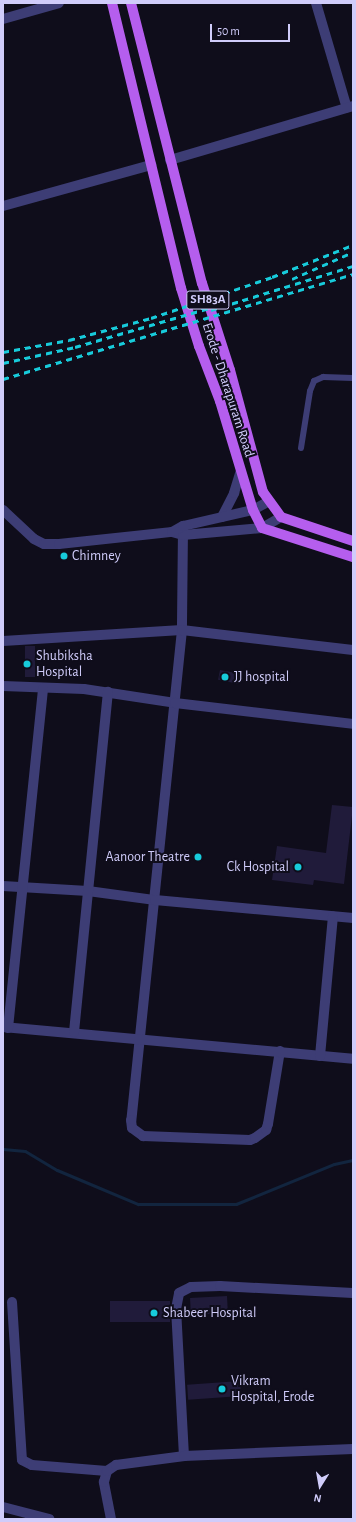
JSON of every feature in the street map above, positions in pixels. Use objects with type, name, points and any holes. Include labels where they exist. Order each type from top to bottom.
[{"type":"main road","name":"Erode - Dharapuram Road","points":[[112,3],[181,288],[198,346],[220,401],[252,510],[262,528]]},
{"type":"main road","name":"Erode - Dharapuram Road","points":[[131,3],[202,283],[230,370],[263,492],[281,517]]},
{"type":"main road","points":[[281,517],[353,541]]},
{"type":"main road","points":[[262,528],[353,557]]},
{"type":"street","points":[[3,19],[60,3]]},
{"type":"street","points":[[170,160],[350,107],[316,3]]},
{"type":"street","points":[[3,206],[151,165]]},
{"type":"street","points":[[222,517],[234,493],[240,473]]},
{"type":"street","points":[[3,510],[34,539],[44,544],[59,544],[183,530],[222,517],[252,510],[269,501]]},
{"type":"street","points":[[183,530],[262,528],[281,517]]},
{"type":"street","points":[[183,530],[182,630],[131,1120],[136,1133],[143,1136],[250,1140],[261,1135],[266,1130],[269,1118],[280,1051]]},
{"type":"street","points":[[3,641],[182,630],[353,650]]},
{"type":"street","points":[[3,686],[108,692],[175,703],[353,724]]},
{"type":"street","points":[[43,689],[22,888],[5,1027],[74,1032],[140,1040],[280,1051],[353,1059]]},
{"type":"street","points":[[74,1032],[108,692]]},
{"type":"street","points":[[3,886],[88,891],[155,900],[353,918]]},
{"type":"street","points":[[320,1056],[333,917]]},
{"type":"street","points":[[184,1456],[176,1309],[179,1293],[191,1287],[220,1286],[353,1293]]},
{"type":"street","points":[[12,1302],[22,1460],[32,1465],[107,1471],[116,1465],[184,1456],[353,1449]]},
{"type":"street","points":[[107,1471],[104,1482],[111,1519]]},
{"type":"street","points":[[3,1507],[21,1515],[49,1519]]},
{"type":"lane","points":[[301,448],[310,391],[314,381],[323,377],[353,378]]},
{"type":"building","points":[[25,646],[35,646],[35,677],[25,677]]},
{"type":"building","points":[[220,670],[240,674],[238,684],[218,680]]},
{"type":"building","points":[[332,805],[353,807],[344,884],[314,880],[313,885],[272,880],[277,846],[326,853]]},
{"type":"building","points":[[227,1296],[228,1313],[191,1315],[190,1298]]},
{"type":"building","points":[[110,1301],[170,1301],[170,1322],[110,1322]]},
{"type":"building","points":[[240,1381],[241,1396],[188,1400],[187,1385]]},
{"type":"waterway","points":[[3,1149],[25,1151],[57,1170],[138,1204],[236,1204],[334,1164],[353,1160]]},
{"type":"railway","points":[[3,352],[69,340],[151,318],[272,277],[353,245]]},
{"type":"railway","points":[[292,279],[353,252]]},
{"type":"railway","points":[[211,310],[353,266]]},
{"type":"railway","points":[[3,379],[353,274]]},
{"type":"railway","points":[[3,363],[75,347],[216,306]]},
{"type":"place","name":"Chimney","points":[[64,556]]},
{"type":"place","name":"Shubiksha Hospital","points":[[27,664]]},
{"type":"place","name":"JJ hospital","points":[[225,677]]},
{"type":"place","name":"Aanoor Theatre","points":[[198,857]]},
{"type":"place","name":"Ck Hospital","points":[[298,867]]},
{"type":"place","name":"Shabeer Hospital","points":[[154,1313]]},
{"type":"place","name":"Vikram Hospital, Erode","points":[[222,1389]]}]
